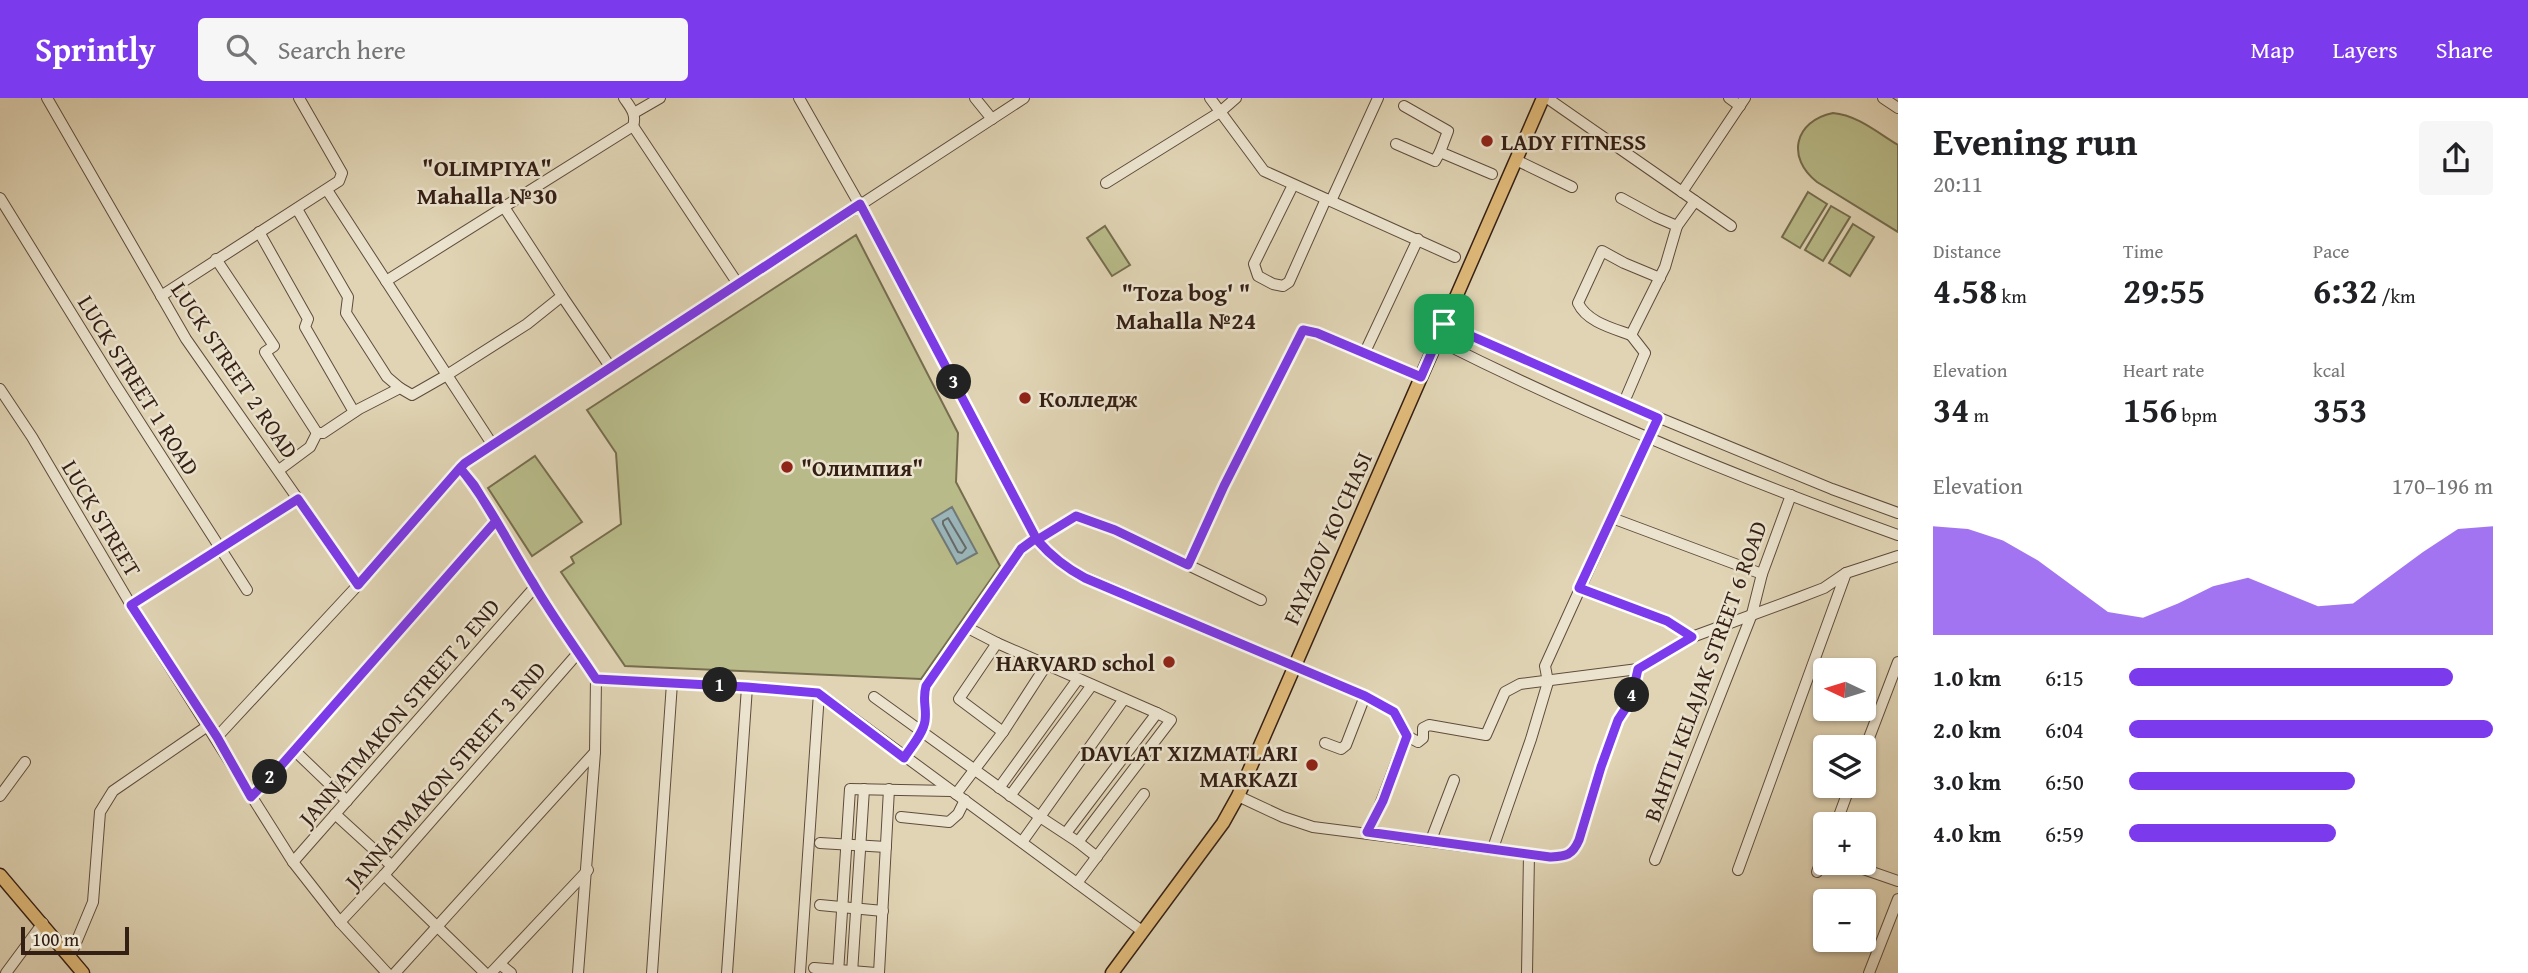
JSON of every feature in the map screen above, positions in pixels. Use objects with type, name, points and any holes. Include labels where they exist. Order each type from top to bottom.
[{"type":"main road","name":"FAYAZOV KO'CHASI","points":[[1112,973],[1223,823],[1238,796],[1545,98]]},
{"type":"main road","points":[[0,875],[83,973]]},
{"type":"street","name":"LUCK STREET 2 ROAD","points":[[47,98],[186,339],[358,585]]},
{"type":"street","points":[[161,296],[339,181],[342,173],[299,98]]},
{"type":"street","points":[[624,98],[634,113],[633,125],[738,284]]},
{"type":"street","points":[[634,113],[660,98]]},
{"type":"street","points":[[799,98],[860,204],[1036,539],[1047,552],[1071,571],[1365,696],[1394,712],[1407,736],[1418,742],[1423,738],[1423,728],[1429,724],[1486,735],[1504,692],[1520,684],[1638,669],[1692,637],[1824,588],[1846,573],[1898,556]]},
{"type":"street","points":[[975,98],[992,119]]},
{"type":"street","points":[[217,737],[358,585],[456,471],[492,444],[860,204],[928,163],[1024,98]]},
{"type":"street","points":[[1210,98],[1264,171],[1455,257]]},
{"type":"street","points":[[1106,183],[1220,113],[1236,98]]},
{"type":"street","points":[[1293,185],[1254,264],[1258,276],[1283,286],[1289,282],[1378,98]]},
{"type":"street","points":[[1545,98],[1731,226]]},
{"type":"street","points":[[1682,192],[1743,102],[1729,98]]},
{"type":"street","points":[[1883,98],[1898,108]]},
{"type":"street","points":[[1396,144],[1435,161],[1448,131],[1404,106]]},
{"type":"street","points":[[386,281],[633,125]]},
{"type":"street","points":[[1440,152],[1492,174]]},
{"type":"street","points":[[1516,160],[1573,187]]},
{"type":"street","points":[[327,190],[492,444]]},
{"type":"street","name":"LUCK STREET 1 ROAD","points":[[0,198],[247,590]]},
{"type":"street","points":[[1621,198],[1656,218],[1677,226]]},
{"type":"street","points":[[1631,335],[1660,278],[1677,226],[1695,201]]},
{"type":"street","points":[[504,207],[611,368]]},
{"type":"street","points":[[297,209],[348,297],[346,313],[387,377],[412,395],[527,324],[562,296]]},
{"type":"street","points":[[259,232],[309,319],[304,327],[354,412]]},
{"type":"street","points":[[1365,352],[1418,239]]},
{"type":"street","points":[[1627,395],[1646,353],[1631,335],[1600,324],[1582,311],[1578,303],[1602,251],[1624,264],[1660,278]]},
{"type":"street","points":[[216,259],[274,346],[265,352],[317,433]]},
{"type":"street","points":[[1444,324],[1658,418],[1898,513]]},
{"type":"street","points":[[1188,565],[1224,486],[1303,330],[1365,352],[1421,377]]},
{"type":"street","points":[[1437,340],[1649,437],[1898,535]]},
{"type":"street","points":[[317,433],[323,433],[354,412],[400,388]]},
{"type":"street","name":"LUCK STREET","points":[[0,389],[32,436],[131,605],[217,737],[251,797],[293,862],[340,922],[387,973]]},
{"type":"street","points":[[1493,848],[1548,682],[1545,666],[1658,418]]},
{"type":"street","points":[[279,470],[310,447],[317,433]]},
{"type":"street","points":[[456,471],[474,485],[535,587],[596,679],[596,752],[579,973]]},
{"type":"street","name":"BAHTLI KELAJAK STREET 6 ROAD","points":[[1655,860],[1752,614],[1762,574],[1791,495]]},
{"type":"street","points":[[131,605],[298,499]]},
{"type":"street","points":[[904,758],[925,724],[926,711],[922,699],[926,686],[1021,549],[1076,516],[1115,530],[1261,600]]},
{"type":"street","points":[[1612,518],[1762,574]]},
{"type":"street","points":[[251,797],[496,521]]},
{"type":"street","points":[[1738,870],[1846,573]]},
{"type":"street","name":"JANNATMAKON STREET 2 END","points":[[293,862],[535,587]]},
{"type":"street","points":[[1579,588],[1667,621],[1692,637]]},
{"type":"street","points":[[966,627],[1171,720],[1078,842]]},
{"type":"street","points":[[997,643],[959,699],[1003,732]]},
{"type":"street","name":"JANNATMAKON STREET 3 END","points":[[340,922],[384,876],[578,653]]},
{"type":"street","points":[[1870,735],[1898,662]]},
{"type":"street","points":[[901,817],[949,822],[958,814],[958,795],[1047,664]]},
{"type":"street","points":[[1238,796],[1283,817],[1313,827],[1550,857],[1567,856],[1574,851],[1579,840],[1618,720],[1631,700],[1638,669]]},
{"type":"street","points":[[596,679],[818,693],[1142,931]]},
{"type":"street","points":[[999,788],[1078,679]]},
{"type":"street","points":[[652,973],[672,682]]},
{"type":"street","points":[[1010,796],[1091,685]]},
{"type":"street","points":[[727,973],[747,687]]},
{"type":"street","points":[[800,973],[818,693]]},
{"type":"street","points":[[1325,743],[1341,749],[1346,744],[1365,696]]},
{"type":"street","points":[[874,697],[1097,857]]},
{"type":"street","points":[[1022,842],[1124,699]]},
{"type":"street","points":[[1066,833],[1157,713]]},
{"type":"street","points":[[70,957],[93,902],[100,812],[113,791],[209,726]]},
{"type":"street","points":[[1367,832],[1383,801],[1407,736]]},
{"type":"street","points":[[294,750],[347,801]]},
{"type":"street","points":[[395,973],[596,752]]},
{"type":"street","points":[[0,796],[25,762]]},
{"type":"street","points":[[1431,840],[1454,780]]},
{"type":"street","points":[[838,971],[850,789],[889,789],[958,795]]},
{"type":"street","points":[[852,972],[864,789]]},
{"type":"street","points":[[814,968],[877,973],[889,789]]},
{"type":"street","points":[[1077,883],[1144,794]]},
{"type":"street","points":[[335,814],[392,866]]},
{"type":"street","points":[[820,843],[886,848]]},
{"type":"street","points":[[1527,973],[1529,854]]},
{"type":"street","points":[[491,973],[588,870]]},
{"type":"street","points":[[1876,873],[1898,881]]},
{"type":"street","points":[[384,876],[485,973]]},
{"type":"street","points":[[1870,973],[1898,899]]},
{"type":"street","points":[[820,905],[883,911]]},
{"type":"street","points":[[6,973],[43,923]]},
{"type":"street","points":[[500,965],[511,973]]},
{"type":"green space","points":[[1833,113],[1859,121],[1898,145],[1898,232],[1817,182],[1801,162],[1798,152],[1803,132],[1820,117]]},
{"type":"green space","points":[[1808,192],[1827,204],[1800,248],[1782,237]]},
{"type":"green space","points":[[1831,206],[1850,217],[1823,261],[1805,250]]},
{"type":"green space","points":[[1853,224],[1874,237],[1850,276],[1829,263]]},
{"type":"green space","points":[[1105,226],[1130,265],[1112,276],[1087,238]]},
{"type":"green space","name":"\"Олимпия\"","points":[[856,235],[958,433],[956,482],[1000,566],[921,679],[625,666],[561,572],[574,563],[571,557],[621,524],[616,453],[587,410]]},
{"type":"green space","points":[[535,456],[582,522],[532,556],[488,488]]},
{"type":"water","points":[[952,507],[977,553],[957,564],[932,519]]},
{"type":"place","name":"LADY FITNESS","points":[[1487,141]]},
{"type":"place","name":"Колледж","points":[[1025,398]]},
{"type":"place","name":"\"Олимпия\"","points":[[787,467]]},
{"type":"place","name":"HARVARD schol","points":[[1169,662]]},
{"type":"place","name":"DAVLAT XIZMATLARI MARKAZI","points":[[1312,765]]},
{"type":"district","name":"\"OLIMPIYA\" Mahalla №30","points":[[487,181]]},
{"type":"district","name":"\"Toza bog' \" Mahalla №24","points":[[1186,306]]},
{"type":"route","points":[[1444,324],[1421,377],[1365,352],[1303,330],[1224,486],[1188,565],[1115,530],[1076,516],[1037,540],[1036,538],[1021,549],[926,686],[922,699],[926,711],[925,724],[904,758],[818,693],[596,679],[535,587],[496,521],[474,485],[460,468],[358,585],[298,499],[131,605],[217,737],[251,797],[496,521],[460,468],[465,463],[860,204],[1036,538],[1037,540],[1047,552],[1071,571],[1085,578],[1365,696],[1394,712],[1407,736],[1383,801],[1367,832],[1550,857],[1567,856],[1574,851],[1579,840],[1590,798],[1618,720],[1631,700],[1638,669],[1692,637],[1667,621],[1579,588],[1658,418],[1444,324]]}]
